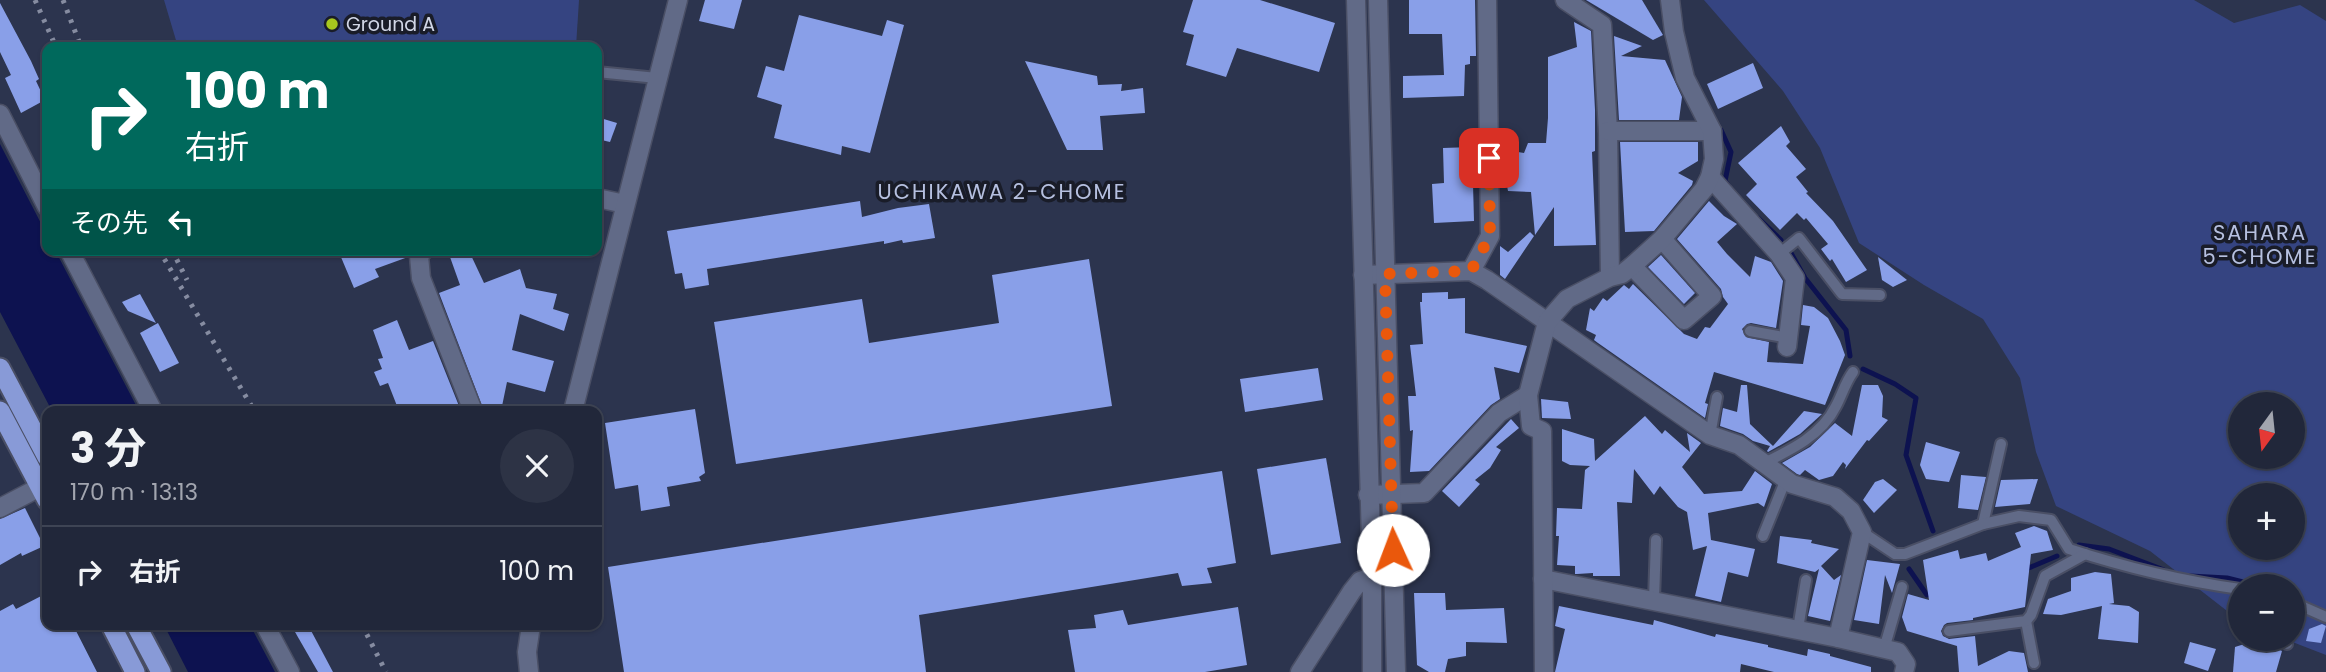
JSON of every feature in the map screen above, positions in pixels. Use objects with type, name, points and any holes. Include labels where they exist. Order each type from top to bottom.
[{"type":"highway","points":[[0,368],[42,448]]},
{"type":"highway","points":[[0,411],[42,490]]},
{"type":"highway","points":[[114,630],[135,672]]},
{"type":"highway","points":[[139,630],[161,672]]},
{"type":"street","points":[[574,406],[678,0]]},
{"type":"street","points":[[1356,0],[1372,576],[1372,672]]},
{"type":"street","points":[[1378,0],[1396,672]]},
{"type":"street","points":[[1471,271],[1490,236],[1487,0]]},
{"type":"street","points":[[1565,0],[1602,25],[1608,131],[1610,277]]},
{"type":"street","points":[[1544,672],[1542,431],[1531,426],[1528,395],[1548,322],[1567,299],[1610,277],[1622,274],[1662,239],[1703,189],[1710,177],[1714,159],[1712,131],[1685,78],[1674,32],[1670,0]]},
{"type":"street","points":[[0,114],[42,197]]},
{"type":"street","points":[[1608,131],[1712,131]]},
{"type":"street","points":[[1710,177],[1779,254],[1795,278],[1788,343]]},
{"type":"street","points":[[602,199],[625,204]]},
{"type":"street","points":[[1632,266],[1684,320],[1712,296],[1662,239]]},
{"type":"street","points":[[72,256],[150,406]]},
{"type":"street","points":[[419,256],[421,278],[471,406]]},
{"type":"street","points":[[1363,275],[1471,271],[1710,435],[1739,445],[1792,484],[1835,497],[1851,511],[1862,532],[1838,638]]},
{"type":"street","points":[[1368,495],[1424,493],[1499,413],[1528,395]]},
{"type":"street","points":[[0,509],[42,495]]},
{"type":"street","points":[[1300,672],[1352,591],[1360,582],[1372,576]]},
{"type":"street","points":[[1543,579],[1798,629],[1899,652],[1906,664],[1904,672]]},
{"type":"street","points":[[268,630],[290,672]]},
{"type":"street","points":[[529,672],[527,652],[530,630]]},
{"type":"lane","points":[[602,72],[657,78]]},
{"type":"lane","points":[[1779,254],[1799,238],[1842,294],[1880,295]]},
{"type":"lane","points":[[1750,331],[1788,343]]},
{"type":"lane","points":[[1764,463],[1803,444],[1835,409],[1853,372]]},
{"type":"lane","points":[[1710,435],[1717,397]]},
{"type":"lane","points":[[1983,524],[2001,444]]},
{"type":"lane","points":[[1763,536],[1786,479]]},
{"type":"lane","points":[[1862,532],[1895,554],[1905,554],[1983,524],[2020,516],[2051,520],[2069,549],[2228,589]]},
{"type":"lane","points":[[1654,600],[1656,540]]},
{"type":"lane","points":[[1949,631],[2026,621],[2031,615],[2045,576],[2085,554]]},
{"type":"lane","points":[[1798,629],[1806,580]]},
{"type":"lane","points":[[1884,649],[1902,587]]},
{"type":"lane","points":[[2305,608],[2326,617]]},
{"type":"lane","points":[[2026,621],[2034,663]]},
{"type":"shaded area","points":[[164,0],[579,0],[576,42],[177,42]]},
{"type":"shaded area","points":[[1704,0],[2194,0],[2234,23],[2300,5],[2326,21],[2326,655],[2305,647],[2305,574],[2228,574],[2228,612],[2150,551],[2056,506],[2036,452],[2020,378],[1983,319],[1859,243],[1820,148],[1783,91]]},
{"type":"shaded area","points":[[0,144],[42,225],[42,256],[58,256],[136,406],[49,406],[0,312]]},
{"type":"shaded area","points":[[167,630],[253,630],[275,672],[188,672]]},
{"type":"building","points":[[705,0],[742,0],[734,29],[699,21]]},
{"type":"building","points":[[1193,0],[1260,0],[1335,23],[1319,72],[1237,48],[1226,77],[1186,65],[1194,35],[1183,32]]},
{"type":"building","points":[[1409,0],[1475,0],[1476,56],[1470,56],[1470,64],[1465,65],[1464,96],[1403,98],[1403,76],[1444,75],[1442,34],[1409,34]]},
{"type":"building","points":[[1586,0],[1642,0],[1663,35],[1653,40]]},
{"type":"building","points":[[0,3],[39,79],[36,81],[42,94],[42,102],[21,113],[5,78],[11,75],[0,52]]},
{"type":"building","points":[[799,15],[882,36],[887,20],[904,25],[870,153],[842,146],[841,155],[774,138],[782,105],[757,97],[766,66],[784,71]]},
{"type":"building","points":[[1574,22],[1591,31],[1595,110],[1595,151],[1592,152],[1596,245],[1554,246],[1554,207],[1535,235],[1531,192],[1508,191],[1500,149],[1524,153],[1528,143],[1546,143],[1548,57],[1577,47]]},
{"type":"building","points":[[1614,36],[1642,46],[1621,56],[1665,60],[1682,97],[1679,120],[1619,120]]},
{"type":"building","points":[[1025,61],[1097,76],[1098,85],[1122,84],[1121,91],[1143,88],[1145,113],[1100,116],[1103,150],[1067,150]]},
{"type":"building","points":[[1753,63],[1763,88],[1718,109],[1707,84]]},
{"type":"building","points":[[602,118],[617,123],[610,142],[602,140]]},
{"type":"building","points":[[1781,126],[1790,142],[1786,146],[1806,169],[1796,177],[1808,192],[1806,193],[1833,221],[1867,270],[1846,282],[1832,259],[1830,261],[1821,249],[1828,244],[1806,218],[1804,220],[1797,213],[1780,230],[1746,195],[1757,184],[1738,163]]},
{"type":"building","points":[[1620,142],[1698,142],[1698,161],[1678,173],[1693,181],[1692,185],[1654,231],[1625,232]]},
{"type":"building","points":[[1472,147],[1474,221],[1434,223],[1432,184],[1444,183],[1443,148]]},
{"type":"building","points":[[860,201],[862,217],[929,204],[935,238],[903,243],[902,240],[884,244],[884,241],[707,269],[709,285],[685,289],[682,273],[675,274],[667,231]]},
{"type":"building","points":[[1709,201],[1737,224],[1717,242],[1727,254],[1750,277],[1755,256],[1771,262],[1783,281],[1776,328],[1751,323],[1742,329],[1746,337],[1769,342],[1767,362],[1803,364],[1810,326],[1801,325],[1803,305],[1814,307],[1828,318],[1845,355],[1825,405],[1714,372],[1705,403],[1708,404],[1705,418],[1598,343],[1594,340],[1596,335],[1586,330],[1590,308],[1594,311],[1603,298],[1607,301],[1624,285],[1629,289],[1633,284],[1684,334],[1697,339],[1705,327],[1710,328],[1728,304],[1721,289],[1677,239]]},
{"type":"building","points":[[1530,232],[1534,236],[1505,279],[1500,275],[1500,246],[1508,252]]},
{"type":"building","points":[[1661,255],[1695,293],[1684,304],[1648,267]]},
{"type":"building","points":[[341,256],[408,256],[375,269],[379,277],[354,288]]},
{"type":"building","points":[[471,256],[484,283],[520,269],[526,288],[557,294],[553,309],[569,314],[564,331],[520,314],[512,350],[554,361],[545,392],[507,382],[502,406],[482,406],[439,293],[460,285],[450,257]]},
{"type":"building","points":[[1878,257],[1907,280],[1893,287],[1882,280]]},
{"type":"building","points":[[1089,259],[1112,406],[736,464],[714,322],[862,299],[869,343],[999,323],[992,275]]},
{"type":"building","points":[[1448,292],[1448,299],[1465,298],[1465,333],[1527,346],[1519,373],[1494,367],[1500,399],[1491,405],[1429,471],[1410,472],[1413,430],[1410,431],[1408,396],[1416,396],[1410,345],[1423,344],[1420,302],[1422,293]]},
{"type":"building","points":[[140,294],[156,323],[128,311],[122,302]]},
{"type":"building","points":[[397,320],[409,350],[433,341],[459,406],[397,406],[388,383],[380,386],[374,372],[382,369],[378,359],[383,358],[373,330]]},
{"type":"building","points":[[158,323],[179,363],[160,372],[140,333]]},
{"type":"building","points":[[1318,368],[1323,400],[1245,412],[1240,379]]},
{"type":"building","points":[[1741,385],[1747,385],[1750,424],[1773,446],[1804,411],[1822,414],[1800,434],[1768,452],[1770,446],[1720,426],[1723,408],[1737,412]]},
{"type":"building","points":[[1862,385],[1878,385],[1883,396],[1882,417],[1888,420],[1869,441],[1867,440],[1845,469],[1843,462],[1833,476],[1819,480],[1805,470],[1800,475],[1797,474],[1782,463],[1810,447],[1835,423],[1852,436]]},
{"type":"building","points":[[1541,399],[1568,402],[1571,419],[1542,418]]},
{"type":"building","points":[[695,409],[705,473],[699,477],[701,481],[667,487],[670,506],[641,511],[638,485],[615,489],[605,423]]},
{"type":"building","points":[[1645,416],[1662,434],[1665,430],[1690,452],[1687,433],[1701,443],[1682,467],[1704,494],[1742,491],[1755,471],[1772,484],[1764,507],[1758,503],[1708,513],[1711,540],[1755,549],[1748,577],[1728,572],[1721,602],[1695,596],[1707,546],[1693,550],[1687,512],[1678,507],[1660,486],[1654,495],[1634,469],[1632,503],[1617,502],[1620,576],[1575,574],[1575,566],[1557,565],[1557,508],[1582,509],[1585,470],[1590,466],[1570,465],[1562,461],[1562,429],[1594,439],[1595,461]]},
{"type":"building","points":[[1511,419],[1519,428],[1496,447],[1501,450],[1490,468],[1475,480],[1480,484],[1459,507],[1442,491]]},
{"type":"building","points":[[1926,442],[1960,452],[1949,482],[1926,479],[1920,465]]},
{"type":"building","points":[[1326,458],[1341,543],[1271,555],[1257,469]]},
{"type":"building","points":[[1222,471],[1236,563],[1207,568],[1212,583],[1182,586],[1178,573],[919,615],[926,672],[624,672],[608,567]]},
{"type":"building","points":[[1961,475],[1986,477],[1978,510],[1958,508]]},
{"type":"building","points":[[1883,479],[1897,490],[1874,513],[1863,500],[1875,482]]},
{"type":"building","points":[[2038,479],[2030,504],[1995,507],[2001,480]]},
{"type":"building","points":[[25,508],[42,547],[22,556],[21,553],[0,565],[0,519]]},
{"type":"building","points":[[2034,526],[2047,531],[2053,550],[2031,554],[2025,607],[1973,620],[1947,623],[1941,631],[1943,636],[1949,639],[1975,636],[1978,666],[2009,651],[2024,653],[2028,672],[1959,672],[1957,646],[1907,631],[1902,617],[1908,594],[1929,600],[1923,560],[1958,550],[1960,559],[1986,553],[1988,561],[2021,547],[2015,533]]},
{"type":"building","points":[[1780,536],[1812,540],[1811,543],[1839,549],[1821,566],[1834,580],[1841,575],[1830,621],[1808,616],[1819,569],[1815,572],[1777,563]]},
{"type":"building","points":[[1867,560],[1900,564],[1892,593],[1885,575],[1879,624],[1854,620]]},
{"type":"building","points":[[2095,572],[2111,574],[2114,603],[2109,604],[2129,606],[2139,612],[2138,643],[2098,639],[2102,606],[2061,615],[2043,614],[2048,599],[2071,591],[2071,578]]},
{"type":"building","points":[[1414,593],[1445,593],[1446,610],[1504,608],[1507,643],[1466,642],[1466,656],[1448,659],[1445,672],[1429,672],[1417,665]]},
{"type":"building","points":[[42,596],[42,630],[76,630],[97,672],[0,672],[0,611],[13,604],[16,609]]},
{"type":"building","points":[[1559,606],[1653,625],[1654,620],[1715,637],[1716,634],[1807,656],[1808,649],[1871,667],[1871,672],[1774,672],[1741,664],[1740,672],[1555,672],[1565,629],[1555,626]]},
{"type":"building","points":[[1238,607],[1247,665],[1205,672],[1075,672],[1068,630],[1096,628],[1094,615],[1123,610],[1128,625]]},
{"type":"building","points":[[2322,624],[2326,626],[2321,643],[2306,641],[2309,629]]},
{"type":"building","points":[[294,630],[311,630],[333,672],[318,672]]},
{"type":"building","points":[[2190,642],[2216,649],[2208,671],[2184,663]]},
{"type":"building","points":[[2235,651],[2282,651],[2276,672],[2233,672]]},
{"type":"waterway","points":[[1721,130],[1731,152],[1725,181],[1728,185]]},
{"type":"waterway","points":[[1758,218],[1781,240]]},
{"type":"waterway","points":[[1791,253],[1805,278],[1846,330],[1850,356]]},
{"type":"waterway","points":[[1863,369],[1895,384],[1916,398],[1906,455],[1933,531]]},
{"type":"waterway","points":[[2079,545],[2109,549],[2164,570]]},
{"type":"waterway","points":[[2024,570],[2057,556]]},
{"type":"waterway","points":[[1909,569],[1927,595],[1933,593]]},
{"type":"waterway","points":[[2190,576],[2228,578]]},
{"type":"railway","points":[[35,0],[54,42]]},
{"type":"railway","points":[[63,0],[79,42]]},
{"type":"railway","points":[[163,256],[251,406]]},
{"type":"railway","points":[[175,256],[187,280]]},
{"type":"railway","points":[[365,630],[386,672]]},
{"type":"place","name":"Ground A","points":[[332,24]]},
{"type":"district","name":"UCHIKAWA 2-CHOME","points":[[1002,192]]},
{"type":"district","name":"SAHARA 5-CHOME","points":[[2260,245]]},
{"type":"route","points":[[1393,550],[1385,274],[1471,271],[1490,236],[1489,158]]}]
